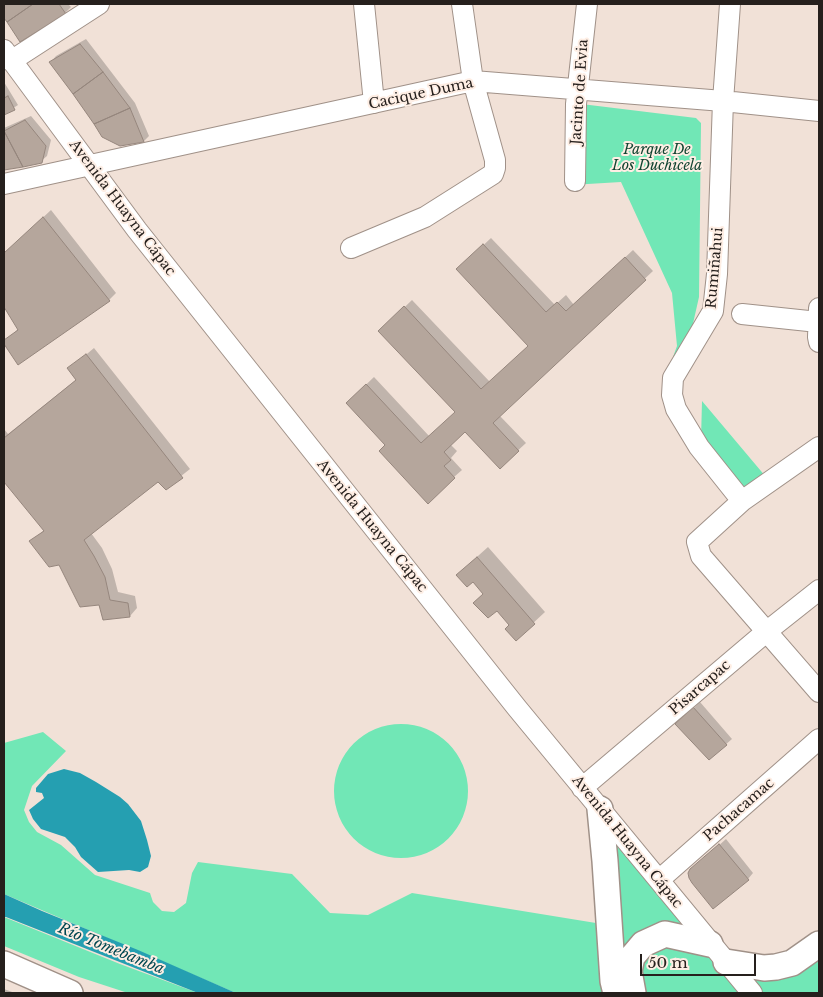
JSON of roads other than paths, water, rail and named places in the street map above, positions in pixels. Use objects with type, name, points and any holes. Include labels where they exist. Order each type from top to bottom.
[{"type":"main road","points":[[600,809],[613,981],[616,993]]},
{"type":"main road","points":[[633,993],[629,971],[632,957],[643,944],[665,934],[764,968],[792,963],[819,944]]},
{"type":"main road","points":[[4,964],[70,993]]},
{"type":"street","points":[[8,55],[99,4]]},
{"type":"street","points":[[364,4],[374,103]]},
{"type":"street","points":[[351,248],[425,217],[493,174],[495,160],[473,81],[462,4]]},
{"type":"street","name":"Jacinto de Evia","points":[[575,181],[578,90],[587,4]]},
{"type":"street","name":"Rumiñahui","points":[[730,4],[723,101],[717,274],[713,311],[673,378],[672,395],[676,409],[699,447],[742,500]]},
{"type":"street","name":"Avenida Huayna Cápac","points":[[8,55],[89,166],[168,269],[582,788],[752,993]]},
{"type":"street","name":"Cacique Duma","points":[[4,184],[473,81],[723,101],[819,111]]},
{"type":"street","points":[[742,314],[819,324]]},
{"type":"street","points":[[819,447],[742,500],[697,542],[701,556],[819,692]]},
{"type":"street","name":"Pisarcapac","points":[[582,788],[766,632],[819,590]]},
{"type":"street","name":"Pachacamac","points":[[659,880],[819,739]]},
{"type":"water","points":[[64,769],[80,773],[120,797],[128,804],[141,821],[151,856],[148,867],[140,872],[129,870],[98,872],[81,857],[75,847],[65,837],[41,829],[29,810],[44,798],[42,793],[36,792],[36,788],[48,774]]},
{"type":"water","name":"Río Tomebamba","points":[[4,894],[236,993],[198,993],[4,917]]},
{"type":"park label","name":"Parque De Los Duchicela","points":[[657,158]]}]
